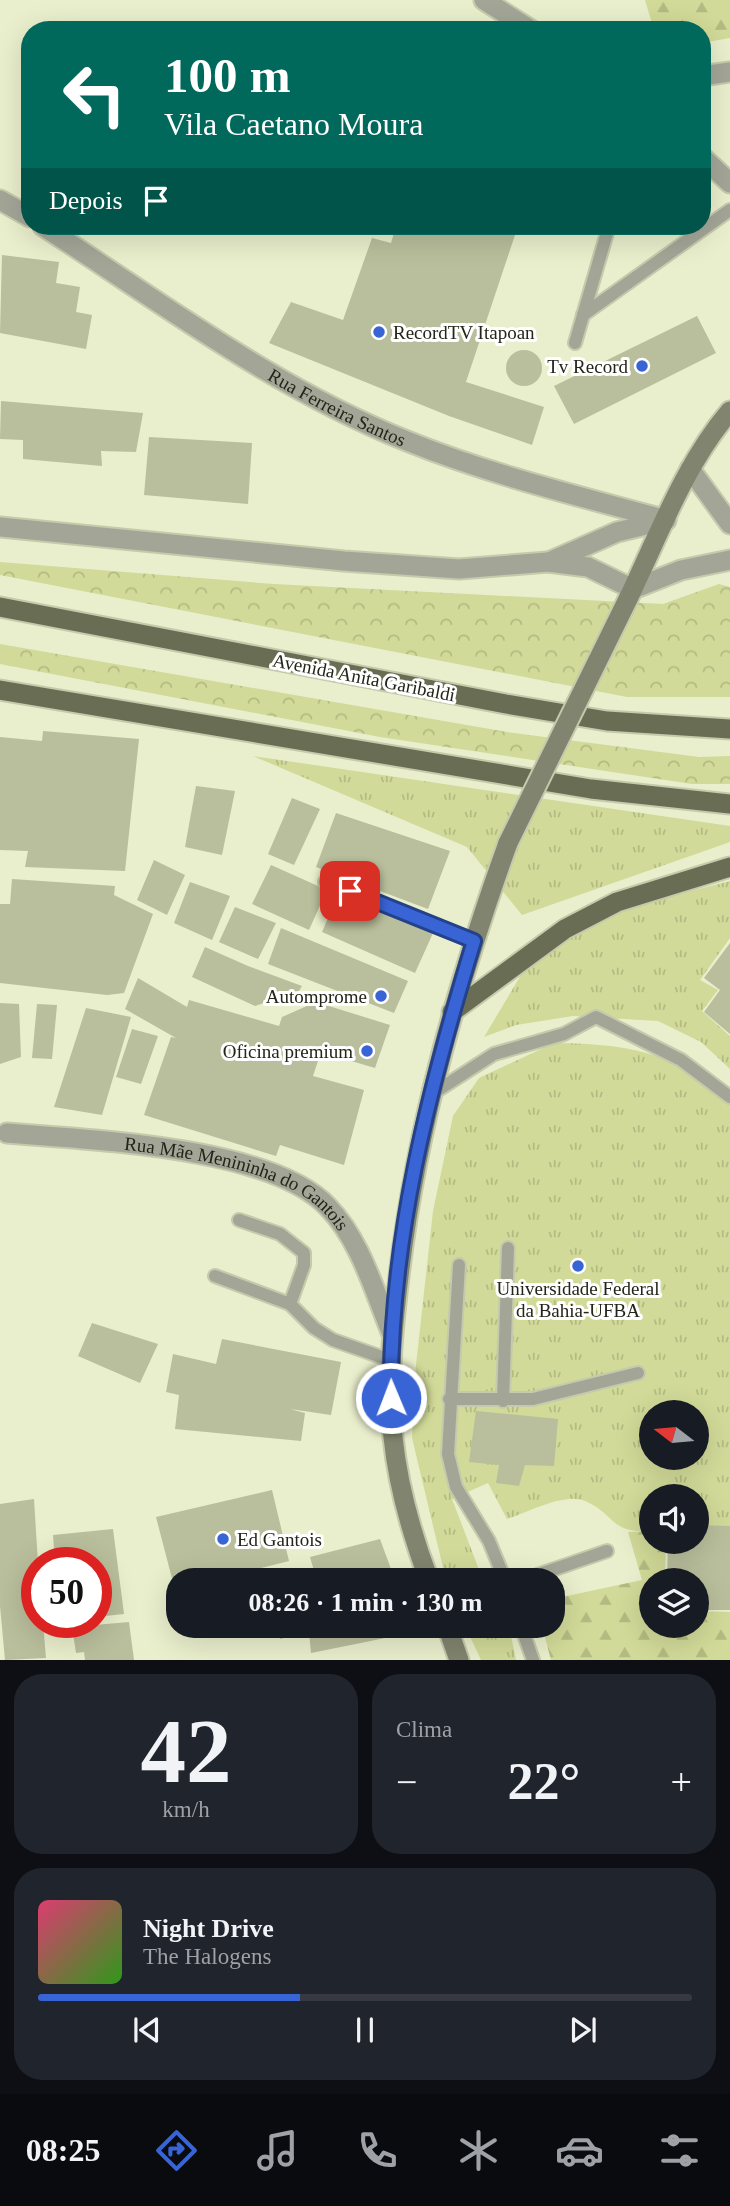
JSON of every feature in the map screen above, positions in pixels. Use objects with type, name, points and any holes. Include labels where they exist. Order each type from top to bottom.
[{"type":"main road","points":[[425,1568],[401,1489],[393,1438],[390,1360],[409,1196],[429,1096],[474,941],[508,844],[690,469],[711,433],[730,411]]},
{"type":"main road","name":"Avenida Anita Garibaldi","points":[[0,607],[506,704],[621,723],[730,729]]},
{"type":"main road","points":[[0,690],[591,789],[730,804]]},
{"type":"main road","points":[[452,1012],[565,929],[617,902],[730,867]]},
{"type":"main road","points":[[452,1638],[460,1660]]},
{"type":"street","points":[[484,0],[517,21]]},
{"type":"street","points":[[711,75],[730,72]]},
{"type":"street","points":[[711,165],[730,183]]},
{"type":"street","points":[[0,200],[21,212]]},
{"type":"street","name":"Rua Ferreira Santos","points":[[57,235],[221,343],[362,421],[486,471],[666,520]]},
{"type":"street","points":[[690,469],[730,524]]},
{"type":"street","points":[[548,562],[617,532],[666,520]]},
{"type":"street","points":[[0,527],[336,561],[447,568],[548,562],[588,567],[630,594],[681,570],[730,560]]},
{"type":"street","name":"Rua Mãe Menininha do Gantois","points":[[6,1133],[129,1143],[198,1153],[259,1170],[298,1185],[327,1205],[352,1236],[392,1334]]},
{"type":"lane","points":[[711,224],[730,210]]},
{"type":"lane","points":[[575,343],[606,235]]},
{"type":"lane","points":[[583,315],[695,235]]},
{"type":"lane","points":[[325,882],[474,941]]},
{"type":"lane","points":[[429,1096],[494,1054],[564,1034],[596,1017],[681,1059],[730,1097]]},
{"type":"lane","points":[[239,1220],[280,1234],[304,1253],[304,1265],[290,1304]]},
{"type":"lane","points":[[503,1401],[508,1248]]},
{"type":"lane","points":[[459,1265],[449,1399],[448,1454],[456,1487],[489,1542],[500,1568]]},
{"type":"lane","points":[[215,1276],[290,1304],[314,1328],[332,1340],[390,1360]]},
{"type":"lane","points":[[449,1399],[533,1399],[638,1373]]},
{"type":"lane","points":[[558,1568],[607,1551]]},
{"type":"lane","points":[[525,1638],[533,1660]]},
{"type":"green space","points":[[645,0],[730,0],[730,38],[711,41],[711,21],[651,21]]},
{"type":"green space","points":[[0,562],[274,584],[663,604],[719,584],[730,587],[730,697],[627,697],[0,575]]},
{"type":"green space","points":[[0,644],[507,732],[699,757],[730,756],[730,784],[692,784],[380,737],[0,664]]},
{"type":"green space","points":[[253,756],[730,826],[730,842],[522,915],[467,847]]},
{"type":"green space","points":[[730,881],[730,938],[700,980],[718,990],[702,1011],[730,1036],[730,1069],[701,1042],[658,1021],[573,1016],[516,1025],[484,1037],[536,950],[613,911]]},
{"type":"green space","name":"Universidade Federal da Bahia-UFBA","points":[[554,1043],[605,1045],[646,1053],[686,1068],[730,1093],[730,1527],[709,1528],[709,1484],[639,1484],[637,1531],[619,1526],[595,1506],[576,1499],[556,1501],[507,1519],[488,1483],[452,1499],[478,1568],[443,1568],[412,1438],[416,1365],[433,1211],[453,1116],[479,1078]]},
{"type":"green space","points":[[628,1532],[639,1532],[639,1554],[666,1554],[665,1568],[639,1570]]},
{"type":"green space","points":[[639,1581],[639,1638],[709,1638],[709,1611],[730,1612],[730,1660],[551,1660],[545,1638],[565,1638],[565,1596]]},
{"type":"green space","points":[[471,1638],[511,1638],[516,1660],[481,1660]]},
{"type":"building","name":"RecordTV Itapoan","points":[[393,235],[515,235],[466,382],[544,407],[532,445],[449,416],[269,343],[291,302],[343,320],[372,238],[391,243]]},
{"type":"building","points":[[2,255],[59,262],[56,283],[80,287],[76,312],[92,315],[86,349],[0,333]]},
{"type":"building","name":"Tv Record","points":[[697,316],[716,353],[574,424],[554,386]]},
{"type":"building","points":[[524,350],[537,355],[542,368],[537,381],[524,386],[511,381],[506,368],[511,355]]},
{"type":"building","points":[[1,401],[143,413],[136,452],[101,451],[102,466],[23,459],[23,440],[0,439]]},
{"type":"building","points":[[149,437],[252,443],[248,504],[144,495]]},
{"type":"building","points":[[43,731],[139,739],[125,871],[25,867],[28,851],[0,850],[0,737],[42,741]]},
{"type":"building","points":[[196,786],[235,791],[222,855],[185,847]]},
{"type":"building","points":[[292,798],[320,809],[294,865],[268,854]]},
{"type":"building","points":[[336,813],[450,851],[428,909],[316,867]]},
{"type":"building","points":[[154,860],[185,875],[167,915],[137,900]]},
{"type":"building","points":[[271,865],[327,890],[309,930],[252,904]]},
{"type":"building","points":[[12,879],[115,886],[114,895],[153,914],[124,993],[107,995],[0,983],[0,904],[10,904]]},
{"type":"building","points":[[190,882],[230,896],[212,940],[174,923]]},
{"type":"building","points":[[338,895],[433,933],[415,973],[322,932]]},
{"type":"building","points":[[235,907],[276,923],[258,959],[219,942]]},
{"type":"building","points":[[281,928],[408,981],[394,1013],[268,964]]},
{"type":"building","points":[[730,943],[730,1034],[704,1012],[720,990],[704,978]]},
{"type":"building","points":[[205,947],[302,986],[299,991],[255,1006],[192,977]]},
{"type":"building","points":[[138,978],[187,1007],[189,1000],[279,1026],[282,1017],[316,1002],[390,1025],[375,1068],[321,1052],[313,1076],[364,1090],[344,1165],[280,1145],[276,1156],[144,1115],[171,1037],[176,1038],[125,1009]]},
{"type":"building","points":[[0,1003],[19,1004],[21,1057],[0,1064]]},
{"type":"building","points":[[37,1004],[57,1005],[52,1059],[32,1058]]},
{"type":"building","points":[[86,1008],[131,1017],[102,1115],[54,1107]]},
{"type":"building","points":[[132,1029],[158,1036],[141,1084],[116,1077]]},
{"type":"building","points":[[92,1323],[158,1344],[140,1383],[78,1356]]},
{"type":"building","points":[[222,1339],[341,1362],[331,1415],[290,1409],[305,1413],[301,1441],[175,1429],[179,1395],[166,1392],[173,1354],[216,1364]]},
{"type":"building","points":[[476,1411],[558,1419],[554,1466],[525,1465],[519,1486],[496,1483],[499,1465],[469,1462]]},
{"type":"building","name":"Ed Gantois","points":[[272,1490],[289,1561],[261,1568],[169,1568],[156,1517]]},
{"type":"building","points":[[34,1499],[37,1547],[21,1547],[21,1638],[44,1638],[46,1658],[5,1660],[0,1606],[0,1504]]},
{"type":"building","points":[[709,1525],[730,1526],[730,1610],[709,1610],[709,1568],[667,1568],[668,1554],[709,1554]]},
{"type":"building","points":[[113,1529],[124,1614],[112,1615],[112,1547],[54,1547],[53,1535]]},
{"type":"building","points":[[380,1539],[391,1568],[313,1568],[310,1557]]},
{"type":"building","points":[[129,1622],[134,1660],[85,1660],[84,1652],[76,1653],[74,1638],[112,1638],[112,1623]]},
{"type":"building","points":[[310,1638],[385,1638],[311,1653]]},
{"type":"place","name":"RecordTV Itapoan","points":[[379,332]]},
{"type":"place","name":"Tv Record","points":[[642,366]]},
{"type":"place","name":"Automprome","points":[[381,996]]},
{"type":"place","name":"Oficina premium","points":[[367,1051]]},
{"type":"place","name":"Universidade Federal da Bahia-UFBA","points":[[578,1266]]},
{"type":"place","name":"Ed Gantois","points":[[223,1539]]},
{"type":"route","points":[[350,891],[474,941],[429,1096],[417,1150],[392,1334],[391,1398]]}]
